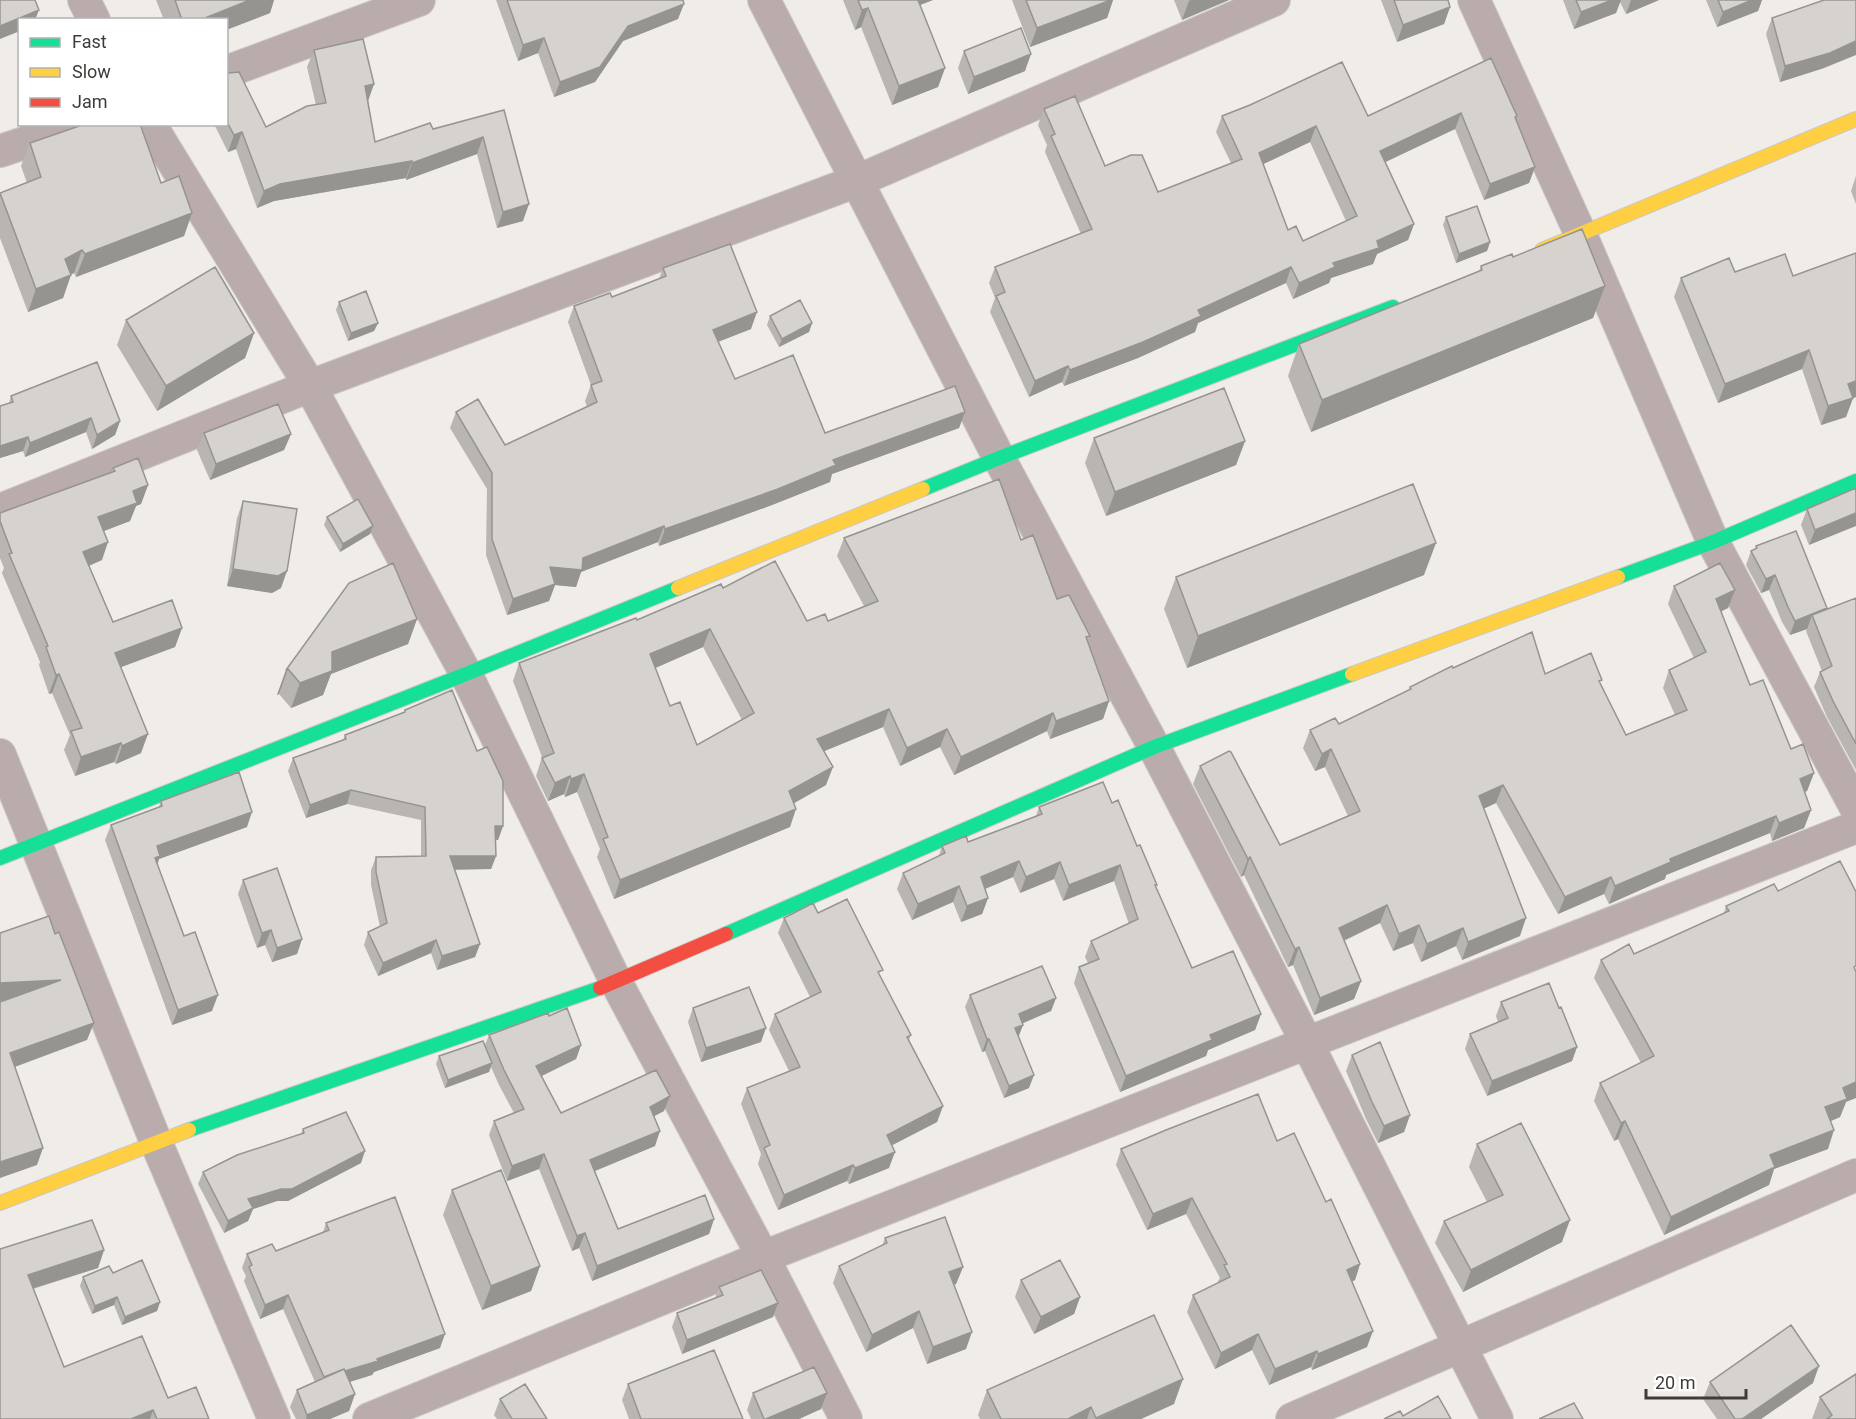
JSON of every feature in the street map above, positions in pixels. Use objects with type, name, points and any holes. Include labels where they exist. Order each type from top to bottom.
[{"type":"street","points":[[84,0],[93,18]]},
{"type":"street","points":[[228,71],[419,0]]},
{"type":"street","points":[[764,0],[999,458],[1154,747],[1307,1043],[1497,1419]]},
{"type":"street","points":[[0,510],[310,386],[857,181],[1274,0]]},
{"type":"street","points":[[1474,0],[1581,235],[1713,542],[1856,808]]},
{"type":"street","points":[[1525,256],[1581,235],[1856,119]]},
{"type":"street","points":[[0,152],[75,126]]},
{"type":"street","points":[[151,126],[310,386],[466,674],[616,982],[763,1257],[846,1419]]},
{"type":"street","points":[[0,858],[466,674],[999,458],[1402,303]]},
{"type":"street","points":[[0,1203],[156,1142],[616,982],[1154,747],[1713,542],[1856,481]]},
{"type":"street","points":[[0,755],[156,1142],[274,1419]]},
{"type":"street","points":[[369,1419],[763,1257],[1856,827]]},
{"type":"street","points":[[1292,1419],[1856,1175]]},
{"type":"building","points":[[0,0],[35,0],[39,10],[0,26]]},
{"type":"building","points":[[175,0],[250,0],[205,18],[181,18]]},
{"type":"building","points":[[507,0],[683,0],[684,4],[628,26],[600,67],[560,82],[544,38],[523,45]]},
{"type":"building","points":[[858,0],[918,0],[945,68],[899,86],[868,8],[862,10]]},
{"type":"building","points":[[1026,0],[1111,0],[1037,28]]},
{"type":"building","points":[[1394,0],[1448,0],[1450,7],[1403,25]]},
{"type":"building","points":[[1576,0],[1612,0],[1581,12]]},
{"type":"building","points":[[1718,0],[1752,0],[1723,12]]},
{"type":"building","points":[[1824,0],[1856,0],[1856,41],[1830,53],[1785,66],[1772,18]]},
{"type":"building","points":[[1021,28],[1031,54],[974,77],[964,51]]},
{"type":"building","points":[[363,39],[374,84],[365,86],[375,142],[430,123],[433,129],[504,110],[529,204],[503,212],[483,137],[412,163],[412,161],[280,184],[264,191],[242,132],[234,135],[228,124],[228,73],[239,72],[266,127],[307,106],[326,103],[314,50]]},
{"type":"building","points":[[1491,58],[1517,116],[1515,117],[1535,167],[1490,184],[1461,113],[1380,151],[1414,224],[1377,241],[1379,248],[1333,263],[1335,267],[1299,283],[1291,267],[1198,310],[1201,316],[1143,342],[1070,370],[1068,366],[1035,381],[996,296],[1005,292],[995,267],[1092,229],[1051,136],[1055,134],[1044,109],[1075,96],[1105,166],[1131,155],[1142,155],[1158,192],[1242,159],[1222,116],[1342,62],[1368,116]],"holes":[[[1316,126],[1357,216],[1303,241],[1296,226],[1288,230],[1259,153]]]},
{"type":"building","points":[[79,126],[141,126],[161,183],[179,176],[192,213],[85,254],[82,250],[65,259],[71,275],[36,289],[0,193],[41,177],[30,143]]},
{"type":"building","points":[[1477,206],[1490,242],[1459,254],[1446,217]]},
{"type":"building","points":[[1582,229],[1605,286],[1322,400],[1299,344],[1482,270],[1481,266],[1512,254],[1513,257]]},
{"type":"building","points":[[730,244],[757,312],[713,330],[735,379],[793,355],[825,433],[955,386],[965,412],[833,460],[836,465],[778,489],[665,529],[664,526],[583,558],[582,570],[550,567],[555,584],[513,599],[492,539],[492,473],[456,412],[478,399],[505,445],[597,402],[591,385],[602,381],[574,306],[610,293],[612,297],[666,276],[663,268]]},
{"type":"building","points":[[1856,253],[1856,381],[1848,384],[1853,398],[1828,406],[1809,350],[1725,384],[1681,278],[1729,258],[1735,272],[1785,254],[1793,276]]},
{"type":"building","points":[[215,267],[254,333],[166,386],[126,320]]},
{"type":"building","points":[[366,291],[378,323],[351,333],[339,302]]},
{"type":"building","points":[[800,300],[812,323],[782,339],[770,316]]},
{"type":"building","points":[[97,362],[120,421],[97,435],[91,418],[30,443],[28,437],[0,446],[0,406],[13,402],[11,396]]},
{"type":"building","points":[[1224,388],[1245,441],[1115,492],[1094,438]]},
{"type":"building","points":[[278,404],[291,434],[216,464],[204,433]]},
{"type":"building","points":[[138,458],[148,485],[133,491],[137,503],[98,517],[108,542],[83,552],[113,622],[172,600],[182,628],[115,653],[148,734],[122,746],[121,743],[81,757],[71,731],[82,728],[59,674],[56,675],[46,647],[48,646],[9,554],[12,553],[0,521],[0,513],[115,471],[113,468]]},
{"type":"building","points":[[999,479],[1021,540],[1033,535],[1057,599],[1069,595],[1090,636],[1086,637],[1109,701],[1056,721],[1053,713],[961,757],[947,729],[907,748],[889,709],[817,739],[833,767],[789,791],[796,809],[620,880],[603,839],[608,837],[584,774],[571,779],[570,776],[555,783],[542,758],[554,753],[519,663],[636,618],[637,620],[721,584],[723,588],[775,561],[807,621],[825,614],[828,621],[878,601],[844,538]],"holes":[[[710,629],[754,713],[697,745],[680,702],[670,706],[650,654]]]},
{"type":"building","points":[[1413,484],[1436,543],[1198,636],[1176,577]]},
{"type":"building","points":[[1856,488],[1856,513],[1815,530],[1807,509]]},
{"type":"building","points":[[358,499],[373,526],[343,544],[327,517]]},
{"type":"building","points":[[243,501],[297,509],[287,571],[278,576],[233,569]]},
{"type":"building","points":[[1796,531],[1827,608],[1795,621],[1775,575],[1766,579],[1751,551],[1757,548],[1756,546]]},
{"type":"building","points":[[393,563],[417,619],[332,652],[332,671],[300,683],[288,669],[286,670],[349,583]]},
{"type":"building","points":[[1720,563],[1735,590],[1716,599],[1750,685],[1763,680],[1791,749],[1803,744],[1814,773],[1800,779],[1811,810],[1779,823],[1776,816],[1670,859],[1671,862],[1615,886],[1611,877],[1565,897],[1503,785],[1479,796],[1526,918],[1468,942],[1463,928],[1427,944],[1419,925],[1399,934],[1387,905],[1339,928],[1361,981],[1320,998],[1299,947],[1295,949],[1250,857],[1248,859],[1200,766],[1231,752],[1280,845],[1360,811],[1331,749],[1322,754],[1310,730],[1335,718],[1339,724],[1452,666],[1453,668],[1532,632],[1545,674],[1591,653],[1602,680],[1599,681],[1626,735],[1687,710],[1669,670],[1706,652],[1674,586]]},
{"type":"building","points":[[1856,598],[1856,744],[1820,672],[1832,666],[1812,615]]},
{"type":"building","points":[[452,690],[477,751],[487,747],[503,781],[503,826],[495,826],[496,856],[450,856],[480,944],[442,956],[436,940],[383,963],[368,932],[387,923],[376,872],[376,857],[426,856],[425,807],[351,790],[310,805],[293,758],[346,739],[345,735],[405,712],[405,710]]},
{"type":"building","points":[[239,772],[252,812],[157,846],[160,856],[155,858],[184,936],[195,932],[218,995],[178,1010],[111,825],[162,806],[161,801]]},
{"type":"building","points":[[1103,782],[1112,803],[1118,800],[1137,846],[1140,845],[1192,968],[1233,951],[1261,1014],[1210,1035],[1212,1040],[1126,1076],[1079,967],[1099,959],[1091,941],[1138,919],[1120,865],[1069,885],[1060,862],[1026,877],[1019,861],[981,877],[988,898],[967,906],[959,886],[918,904],[903,873],[945,853],[942,846],[966,836],[968,842],[1042,814],[1039,807]]},
{"type":"building","points":[[1840,861],[1856,892],[1856,966],[1854,967],[1856,972],[1856,1082],[1843,1088],[1847,1099],[1825,1107],[1834,1130],[1770,1155],[1775,1167],[1671,1217],[1625,1121],[1621,1123],[1600,1083],[1654,1056],[1601,960],[1629,944],[1634,954],[1729,911],[1726,906],[1774,884],[1778,891]]},
{"type":"building","points":[[277,868],[302,939],[277,948],[271,930],[262,933],[243,880]]},
{"type":"building","points":[[847,899],[883,970],[878,972],[911,1035],[907,1037],[943,1106],[887,1135],[895,1152],[855,1168],[853,1165],[784,1195],[764,1148],[770,1145],[747,1088],[800,1067],[775,1014],[821,992],[784,918],[813,903],[818,913]]},
{"type":"building","points":[[49,916],[55,934],[59,932],[94,1023],[10,1053],[43,1148],[0,1162],[0,1002],[61,980],[0,983],[0,933]]},
{"type":"building","points":[[1042,966],[1056,998],[1019,1014],[1023,1025],[1015,1028],[1034,1075],[1009,1086],[970,995]]},
{"type":"building","points":[[1549,983],[1577,1047],[1492,1081],[1470,1034],[1508,1018],[1501,1002]]},
{"type":"building","points":[[749,987],[766,1028],[706,1048],[693,1008]]},
{"type":"building","points":[[567,1008],[581,1045],[536,1066],[561,1113],[656,1070],[670,1096],[650,1107],[660,1131],[590,1160],[618,1229],[705,1195],[714,1219],[597,1266],[585,1233],[577,1236],[544,1154],[512,1166],[494,1121],[524,1109],[489,1035]]},
{"type":"building","points":[[483,1041],[492,1063],[448,1080],[439,1056]]},
{"type":"building","points":[[1380,1042],[1410,1115],[1384,1126],[1352,1055]]},
{"type":"building","points":[[1258,1094],[1277,1141],[1294,1133],[1326,1202],[1331,1199],[1360,1264],[1347,1270],[1373,1331],[1275,1369],[1258,1334],[1221,1353],[1193,1295],[1230,1277],[1224,1265],[1227,1264],[1192,1198],[1153,1214],[1121,1149]]},
{"type":"building","points":[[346,1112],[365,1151],[292,1189],[281,1189],[248,1199],[253,1208],[228,1221],[203,1172],[237,1155],[304,1133],[303,1129]]},
{"type":"building","points":[[1521,1123],[1570,1220],[1471,1270],[1444,1221],[1503,1195],[1477,1144]]},
{"type":"building","points":[[501,1170],[540,1266],[491,1286],[452,1190]]},
{"type":"building","points":[[395,1197],[445,1334],[377,1359],[378,1361],[345,1371],[344,1369],[324,1377],[288,1295],[265,1305],[249,1267],[252,1265],[247,1254],[272,1244],[276,1251],[329,1230],[326,1223]]},
{"type":"building","points":[[945,1217],[963,1267],[949,1272],[972,1332],[933,1347],[919,1311],[872,1335],[839,1266],[887,1243],[885,1238]]},
{"type":"building","points":[[92,1220],[104,1250],[28,1275],[64,1367],[142,1336],[168,1398],[196,1387],[209,1419],[157,1419],[153,1410],[131,1419],[0,1419],[0,1249]]},
{"type":"building","points":[[142,1260],[160,1302],[125,1317],[117,1297],[95,1306],[83,1277],[109,1266],[113,1273]]},
{"type":"building","points":[[1060,1260],[1080,1297],[1041,1317],[1021,1280]]},
{"type":"building","points":[[761,1270],[778,1303],[687,1340],[677,1313],[723,1295],[719,1287]]},
{"type":"building","points":[[1154,1315],[1183,1379],[1096,1418],[1091,1407],[1068,1419],[1001,1419],[987,1390]]},
{"type":"building","points":[[1791,1325],[1819,1366],[1742,1419],[1735,1419],[1710,1382]]},
{"type":"building","points":[[714,1350],[743,1419],[641,1419],[628,1384]]},
{"type":"building","points":[[814,1367],[827,1393],[764,1419],[753,1393]]},
{"type":"building","points":[[344,1369],[355,1394],[307,1415],[297,1390]]},
{"type":"building","points":[[1856,1374],[1856,1419],[1827,1419],[1832,1415],[1820,1397]]},
{"type":"building","points":[[525,1384],[547,1419],[512,1419],[500,1399]]},
{"type":"building","points":[[1438,1396],[1451,1419],[1384,1419],[1400,1411],[1403,1416]]},
{"type":"building","points":[[1574,1403],[1583,1419],[1539,1419]]},
{"type":"traffic: fast","points":[[923,489],[1393,307]]},
{"type":"traffic: fast","points":[[1618,577],[1713,542],[1856,481]]},
{"type":"traffic: fast","points":[[0,858],[678,588]]},
{"type":"traffic: fast","points":[[726,934],[1154,747],[1352,674]]},
{"type":"traffic: fast","points":[[189,1130],[600,988]]},
{"type":"traffic: slow","points":[[1542,250],[1856,119]]},
{"type":"traffic: slow","points":[[678,588],[923,489]]},
{"type":"traffic: slow","points":[[1352,674],[1618,577]]},
{"type":"traffic: slow","points":[[0,1203],[189,1130]]},
{"type":"traffic: jam","points":[[600,988],[726,934]]}]
